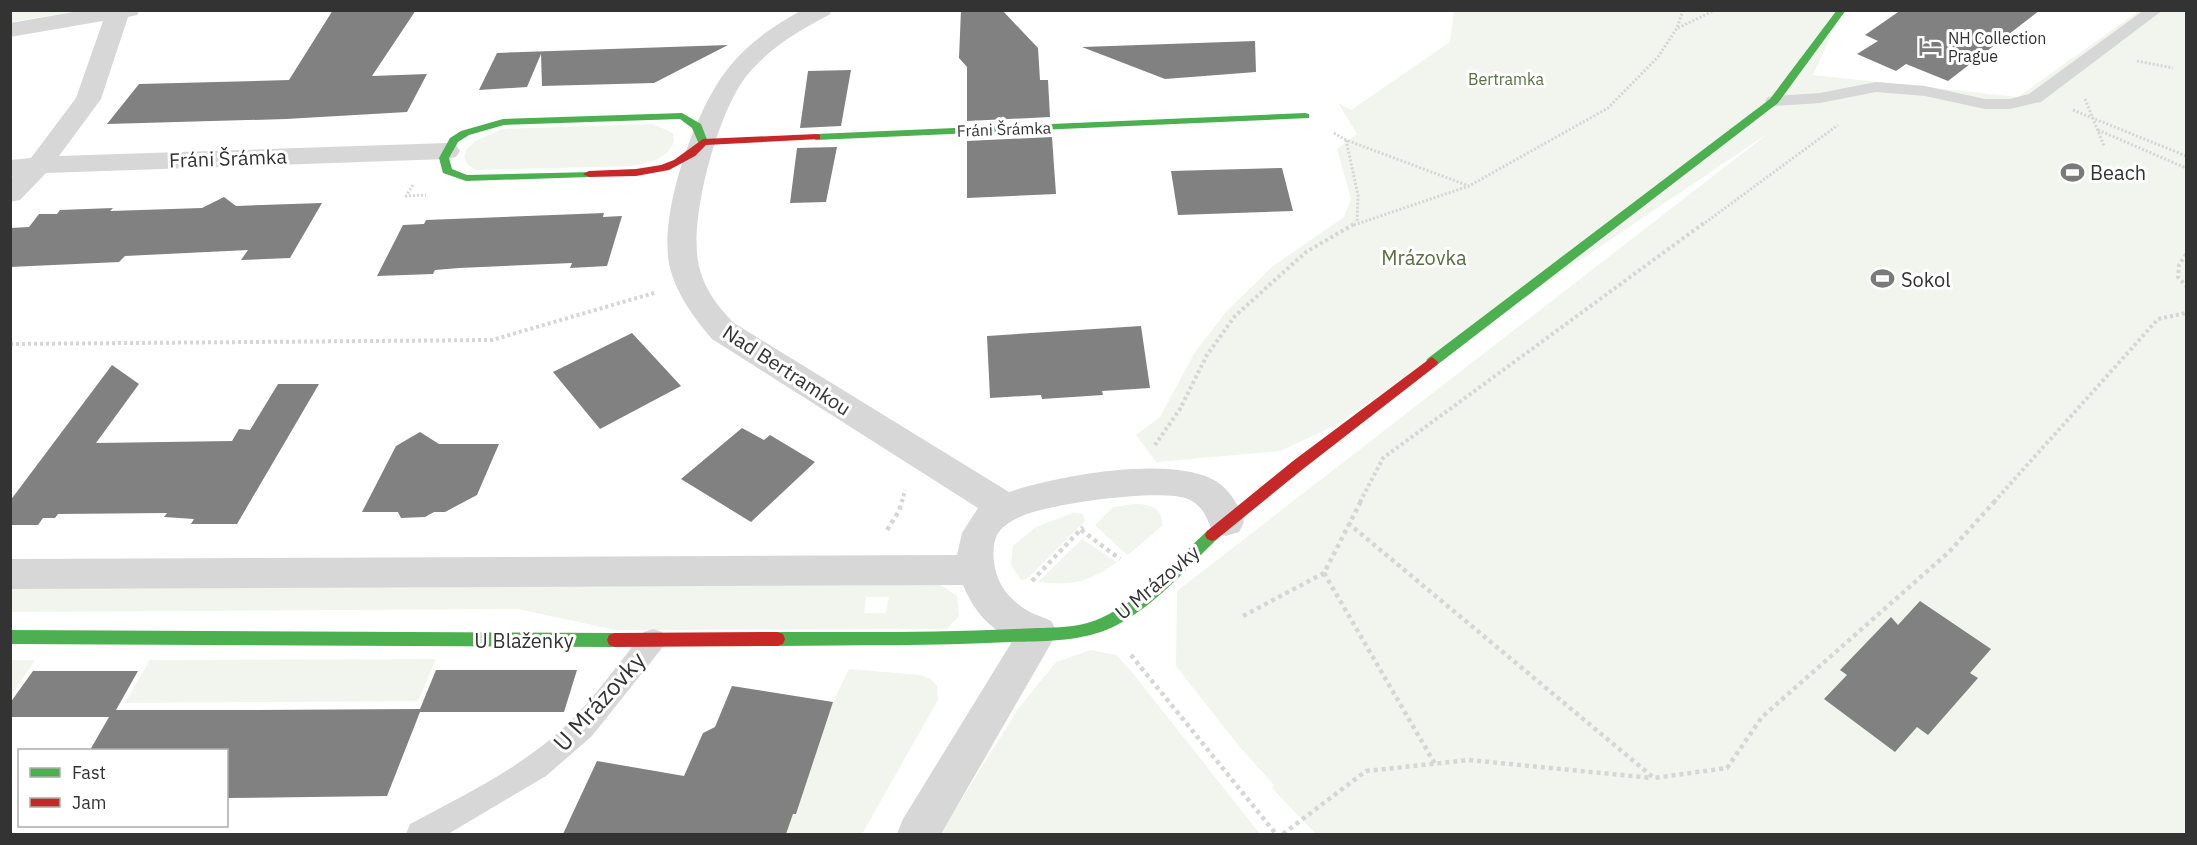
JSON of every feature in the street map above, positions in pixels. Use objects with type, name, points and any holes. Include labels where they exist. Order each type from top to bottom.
[{"type":"street","name":"Nad Bertramkou","points":[[821,10],[776,36],[746,62],[720,98],[703,142],[689,196],[683,236],[683,260],[690,283],[709,316],[723,331],[1005,507]]},
{"type":"street","points":[[918,834],[1038,633],[1005,617],[987,595],[977,570],[975,551],[978,534],[988,520],[1005,507],[1046,496],[1127,484],[1166,482],[1197,488],[1215,502],[1223,512],[1226,522],[1774,101],[1842,10]]},
{"type":"street","points":[[10,30],[124,11]]},
{"type":"street","points":[[10,194],[39,165],[88,99],[124,11]]},
{"type":"street","points":[[668,115],[682,116],[692,120],[701,129],[703,142],[687,160],[665,170],[482,180],[466,178],[447,171],[444,158],[447,151],[454,140],[465,133],[503,122],[668,115]]},
{"type":"street","name":"Fráni Šrámka","points":[[703,142],[1305,116]]},
{"type":"street","name":"Fráni Šrámka","points":[[10,168],[39,165],[447,151]]},
{"type":"street","name":"U Mrázovky","points":[[1038,633],[1075,632],[1106,623],[1130,609],[1165,580],[1226,522]]},
{"type":"street","points":[[10,574],[977,570]]},
{"type":"street","name":"U Blaženky","points":[[10,637],[652,640],[993,637],[1038,633]]},
{"type":"lane","points":[[1774,101],[1820,98],[1862,87],[1925,91],[1985,104],[2010,104],[2027,100],[2039,96],[2155,10]]},
{"type":"lane","name":"U Mrázovky","points":[[420,834],[500,789],[550,756],[589,720],[619,686],[652,640]]},
{"type":"path","points":[[1127,484],[1180,409],[1207,355],[1235,316],[1306,252],[1357,224],[1469,186],[1608,108],[1658,57],[1677,28],[1683,10]]},
{"type":"path","points":[[1677,28],[1715,10]]},
{"type":"path","points":[[2084,96],[2104,146]]},
{"type":"path","points":[[1305,116],[1346,140],[1469,186]]},
{"type":"path","points":[[2093,118],[2187,156]]},
{"type":"path","points":[[1243,616],[1324,573],[1383,458],[1839,125]]},
{"type":"path","points":[[2098,130],[2187,168]]},
{"type":"path","points":[[1346,140],[1359,195],[1357,224]]},
{"type":"path","points":[[416,180],[406,196],[430,195]]},
{"type":"path","points":[[2187,254],[2179,265],[2178,277],[2187,286]]},
{"type":"path","points":[[10,344],[492,340],[690,283]]},
{"type":"path","points":[[1282,834],[1366,771],[1469,760],[1654,778],[1727,768],[1762,717],[1949,552],[2158,319],[2187,313]]},
{"type":"path","points":[[879,536],[887,530],[899,511],[906,486]]},
{"type":"path","points":[[1032,581],[1086,523]]},
{"type":"path","points":[[1348,523],[1654,778]]},
{"type":"path","points":[[1081,530],[1120,559]]},
{"type":"path","points":[[1324,573],[1435,764]]},
{"type":"path","points":[[1106,623],[1276,834]]},
{"type":"green space","points":[[11,10],[80,10],[80,11],[11,22]]},
{"type":"green space","name":"Sokol","points":[[1454,11],[1842,11],[1813,75],[2018,97],[2139,11],[2186,11],[2186,834],[1316,834],[1272,788],[1274,785],[1239,746],[1176,666],[1177,591],[1770,132],[1334,426],[1280,451],[1156,462],[1136,435],[1160,417],[1195,352],[1226,312],[1273,266],[1344,217],[1351,199],[1337,149],[1357,134],[1338,103],[1351,110],[1450,42]]},
{"type":"green space","points":[[653,124],[673,133],[674,142],[662,157],[638,165],[475,170],[467,164],[464,157],[467,149],[475,141],[502,129]]},
{"type":"green space","points":[[1134,504],[1150,506],[1158,511],[1162,526],[1129,554],[1126,554],[1095,525],[1113,507]]},
{"type":"green space","points":[[1073,513],[1083,514],[1085,521],[1027,579],[1021,580],[1011,565],[1013,546],[1036,527]]},
{"type":"green space","points":[[1082,539],[1117,562],[1080,581],[1038,582]]},
{"type":"green space","points":[[938,583],[957,596],[959,616],[947,629],[616,630],[518,609],[11,612],[10,587]],"holes":[[[866,597],[889,597],[886,613],[864,613]]]},
{"type":"green space","points":[[1091,650],[1116,655],[1131,671],[1260,834],[940,834],[1018,709],[1056,662]]},
{"type":"green space","points":[[436,659],[418,701],[125,703],[150,660]]},
{"type":"green space","points":[[10,660],[35,660],[11,696]]},
{"type":"green space","points":[[849,669],[920,675],[931,679],[937,686],[938,700],[862,834],[786,834],[793,814],[796,814],[833,702]]},
{"type":"building","points":[[333,10],[416,10],[372,76],[427,74],[407,112],[286,119],[107,124],[139,84],[289,80]]},
{"type":"building","points":[[961,10],[1002,10],[1038,48],[1040,80],[1048,80],[1050,117],[967,121],[967,67],[959,58]]},
{"type":"building","name":"NH Collection Prague","points":[[1901,10],[2040,10],[1948,81],[1906,64],[1896,71],[1857,54],[1878,41],[1865,35]]},
{"type":"building","points":[[1255,41],[1256,72],[1165,79],[1082,47]]},
{"type":"building","points":[[728,45],[654,83],[542,86],[541,54],[527,87],[479,90],[497,53]]},
{"type":"building","points":[[851,70],[841,126],[800,128],[808,71]]},
{"type":"building","points":[[1052,137],[1056,194],[967,198],[967,141]]},
{"type":"building","points":[[837,147],[826,202],[790,203],[797,148]]},
{"type":"building","points":[[1282,168],[1293,211],[1178,215],[1171,171]]},
{"type":"building","points":[[224,197],[236,206],[322,203],[290,258],[241,260],[248,250],[125,256],[119,262],[10,267],[10,228],[29,227],[39,214],[57,214],[60,210],[113,208],[110,211],[202,208]]},
{"type":"building","points":[[604,213],[603,217],[622,216],[607,266],[570,268],[572,263],[459,268],[435,270],[433,274],[377,276],[403,225],[424,224],[426,220]]},
{"type":"building","points":[[1141,326],[1150,388],[1102,391],[1103,395],[1042,399],[1041,395],[990,398],[987,336]]},
{"type":"building","points":[[632,333],[681,386],[600,429],[553,372]]},
{"type":"building","points":[[112,365],[139,384],[96,443],[232,441],[239,429],[250,430],[278,384],[319,384],[237,524],[191,524],[194,519],[164,517],[167,513],[58,514],[55,518],[43,518],[38,525],[10,525],[10,501]]},
{"type":"building","points":[[742,428],[764,440],[770,435],[815,462],[751,522],[681,479]]},
{"type":"building","points":[[420,432],[439,444],[499,444],[477,495],[445,512],[434,512],[425,517],[401,518],[398,512],[362,512],[396,446]]},
{"type":"building","points":[[1920,601],[1991,649],[1970,673],[1978,678],[1928,735],[1917,727],[1895,752],[1824,699],[1847,675],[1840,670],[1891,617],[1898,625]]},
{"type":"building","points":[[436,670],[577,670],[564,712],[420,712],[387,796],[228,798],[228,749],[91,749],[109,717],[10,717],[10,703],[33,671],[138,671],[116,710],[420,709]]},
{"type":"building","points":[[732,686],[833,702],[796,814],[793,814],[786,834],[563,834],[597,761],[684,776],[703,733],[715,727]]},
{"type":"traffic: fast","points":[[1432,362],[1774,101],[1842,10]]},
{"type":"traffic: fast","points":[[589,174],[466,178],[447,171],[444,158],[454,140],[465,133],[503,122],[682,116],[697,126],[703,142]]},
{"type":"traffic: fast","points":[[816,137],[1305,116]]},
{"type":"traffic: fast","points":[[777,639],[962,638],[1088,629],[1108,622],[1137,604],[1212,535]]},
{"type":"traffic: fast","points":[[10,637],[615,640]]},
{"type":"traffic: jam","points":[[589,174],[650,171],[665,167],[691,154],[703,142],[816,137]]},
{"type":"traffic: jam","points":[[1212,535],[1298,465],[1432,362]]},
{"type":"traffic: jam","points":[[615,640],[777,639]]},
{"type":"place","name":"NH Collection Prague","points":[[1930,47]]},
{"type":"place","name":"Beach","points":[[2072,172]]},
{"type":"place","name":"Sokol","points":[[1883,279]]},
{"type":"park label","name":"Bertramka","points":[[1506,79]]},
{"type":"park label","name":"Mrázovka","points":[[1424,257]]}]
